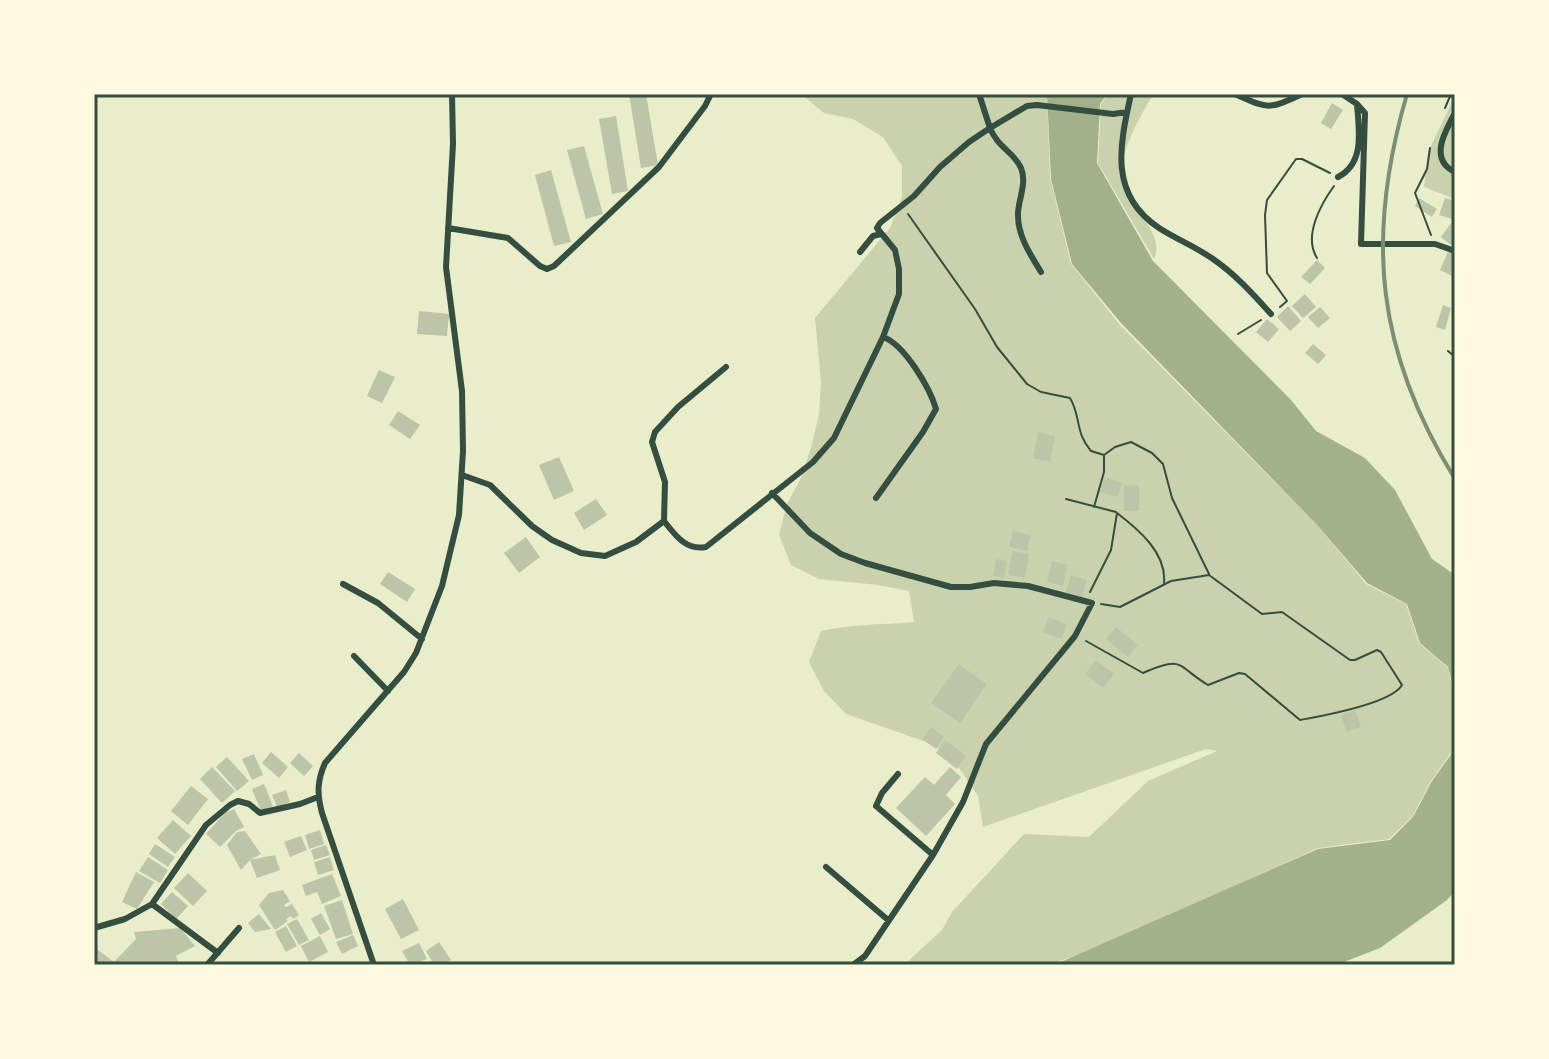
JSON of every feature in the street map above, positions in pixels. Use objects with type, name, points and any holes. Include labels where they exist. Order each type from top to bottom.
[{"type":"street","points":[[374,965],[318,797],[319,777],[325,763],[404,672],[422,639],[450,555],[459,515],[462,391],[446,267],[453,144],[452,94]]},
{"type":"street","points":[[448,228],[508,238],[540,266],[547,269],[554,266],[659,167],[711,94]]},
{"type":"street","points":[[979,94],[998,145],[1020,165],[1024,179],[1018,224],[1025,245],[1041,272]]},
{"type":"street","points":[[1131,94],[1120,143],[1122,169],[1130,198],[1158,228],[1212,258],[1238,279],[1271,314]]},
{"type":"street","points":[[1235,94],[1266,108],[1302,94]]},
{"type":"street","points":[[1342,94],[1365,113],[1361,244],[1435,244],[1455,251]]},
{"type":"street","points":[[1338,177],[1349,171],[1360,147],[1357,104]]},
{"type":"street","points":[[877,228],[950,159],[990,128],[1027,106],[1113,114],[1127,112]]},
{"type":"street","points":[[1455,113],[1439,157],[1446,168],[1455,172]]},
{"type":"street","points":[[860,252],[873,236],[881,234],[877,228]]},
{"type":"street","points":[[726,367],[678,407],[655,432],[652,442],[665,482],[664,521],[687,546],[697,549],[706,547],[813,462],[834,438],[883,337],[899,294],[895,250],[877,228]]},
{"type":"street","points":[[876,498],[936,409],[926,386],[903,352],[883,337]]},
{"type":"street","points":[[462,475],[490,485],[532,526],[552,540],[581,553],[605,556],[636,542],[664,521]]},
{"type":"street","points":[[772,493],[810,533],[841,554],[865,563],[951,587],[1006,583],[1089,602],[1075,636],[986,744],[963,802],[933,855],[865,956],[853,965]]},
{"type":"street","points":[[343,584],[378,603],[422,639]]},
{"type":"street","points":[[354,656],[388,691]]},
{"type":"street","points":[[898,774],[882,793],[876,806],[933,855]]},
{"type":"street","points":[[94,928],[125,919],[152,904],[206,825],[230,805],[238,801],[249,804],[260,813],[318,797]]},
{"type":"street","points":[[826,867],[888,920]]},
{"type":"street","points":[[152,904],[218,953]]},
{"type":"street","points":[[207,965],[239,928]]},
{"type":"path","points":[[1445,107],[1451,94]]},
{"type":"path","points":[[1429,148],[1427,169],[1415,193],[1435,244]]},
{"type":"path","points":[[1238,334],[1287,301],[1267,273],[1265,215],[1267,200],[1296,159],[1338,177],[1315,222],[1313,251],[1317,258]]},
{"type":"path","points":[[902,205],[975,309],[997,347],[1032,388],[1070,398],[1074,402],[1078,431],[1085,444],[1091,451],[1104,455]]},
{"type":"path","points":[[1448,351],[1455,357]]},
{"type":"path","points":[[1075,636],[1143,673],[1168,664],[1182,664],[1208,685],[1239,673],[1245,674],[1300,720],[1348,709],[1400,690],[1400,679],[1381,652],[1377,650],[1355,660],[1343,657],[1282,612],[1262,614],[1209,575],[1172,498],[1163,464],[1152,453],[1131,442],[1115,447],[1104,455]]},
{"type":"path","points":[[1094,507],[1104,472],[1104,455]]},
{"type":"path","points":[[1066,499],[1117,513],[1140,532],[1159,557],[1165,571],[1164,584]]},
{"type":"path","points":[[1117,513],[1111,550],[1089,602],[1120,607],[1164,584],[1209,575]]},
{"type":"shaded area","points":[[801,94],[1047,94],[1050,178],[1071,264],[1120,325],[1318,526],[1366,584],[1406,604],[1419,643],[1448,668],[1455,698],[1455,747],[1431,781],[1412,817],[1389,839],[1318,848],[1100,947],[1049,965],[904,965],[942,930],[952,912],[1024,834],[1089,837],[1148,781],[1217,751],[1206,749],[983,827],[978,796],[959,768],[935,745],[846,714],[824,691],[809,662],[821,631],[914,622],[909,591],[819,579],[791,565],[779,535],[787,504],[802,476],[819,414],[821,382],[815,318],[890,228],[902,197],[902,166],[883,137],[853,119],[824,113]]},
{"type":"shaded area","points":[[1047,94],[1107,94],[1100,104],[1097,163],[1153,261],[1291,400],[1316,431],[1365,458],[1395,490],[1432,559],[1455,575],[1455,694],[1448,667],[1420,643],[1407,604],[1367,583],[1318,526],[1121,323],[1072,264],[1051,179]]},
{"type":"shaded area","points":[[1108,94],[1154,94],[1134,130],[1121,168],[1127,192],[1154,237],[1154,259],[1098,163],[1101,104]]},
{"type":"shaded area","points":[[1455,96],[1455,199],[1424,187],[1428,152]]},
{"type":"shaded area","points":[[1455,749],[1455,891],[1380,948],[1336,965],[1054,965],[1318,849],[1390,840],[1413,817],[1432,781]]},
{"type":"building","points":[[629,94],[646,94],[658,165],[641,168]]},
{"type":"building","points":[[1332,103],[1343,110],[1331,129],[1321,123]]},
{"type":"building","points":[[616,116],[628,191],[612,194],[599,119]]},
{"type":"building","points":[[584,146],[603,214],[586,219],[567,150]]},
{"type":"building","points":[[551,170],[571,242],[554,246],[535,175]]},
{"type":"building","points":[[1419,198],[1437,209],[1432,217],[1415,206]]},
{"type":"building","points":[[1445,198],[1455,201],[1455,220],[1439,215]]},
{"type":"building","points":[[1451,223],[1455,226],[1455,239],[1451,245],[1441,237]]},
{"type":"building","points":[[1450,247],[1455,249],[1452,276],[1440,270]]},
{"type":"building","points":[[1317,260],[1325,268],[1310,284],[1301,277]]},
{"type":"building","points":[[1305,294],[1316,307],[1303,318],[1292,306]]},
{"type":"building","points":[[1443,305],[1451,308],[1445,330],[1436,327]]},
{"type":"building","points":[[1288,306],[1301,321],[1290,331],[1277,317]]},
{"type":"building","points":[[1320,307],[1330,318],[1318,328],[1308,317]]},
{"type":"building","points":[[419,311],[449,314],[447,336],[417,334]]},
{"type":"building","points":[[1267,319],[1279,329],[1268,342],[1256,332]]},
{"type":"building","points":[[1313,344],[1326,355],[1318,364],[1305,353]]},
{"type":"building","points":[[379,370],[395,377],[382,403],[367,396]]},
{"type":"building","points":[[398,411],[420,425],[410,439],[389,425]]},
{"type":"building","points":[[1038,432],[1055,436],[1050,462],[1033,458]]},
{"type":"building","points":[[559,457],[574,491],[554,500],[539,465]]},
{"type":"building","points":[[1105,477],[1122,483],[1118,497],[1100,492]]},
{"type":"building","points":[[1124,485],[1139,486],[1139,511],[1124,511]]},
{"type":"building","points":[[596,499],[607,515],[584,530],[574,513]]},
{"type":"building","points":[[1013,531],[1031,535],[1027,551],[1009,547]]},
{"type":"building","points":[[526,537],[540,557],[519,573],[504,553]]},
{"type":"building","points":[[1012,551],[1029,554],[1025,578],[1008,575]]},
{"type":"building","points":[[996,559],[1007,561],[1004,578],[993,576]]},
{"type":"building","points":[[1052,561],[1068,565],[1063,586],[1047,582]]},
{"type":"building","points":[[388,572],[415,589],[407,602],[380,584]]},
{"type":"building","points":[[1071,575],[1087,580],[1082,597],[1066,592]]},
{"type":"building","points":[[1049,617],[1067,625],[1061,639],[1043,632]]},
{"type":"building","points":[[1116,627],[1138,645],[1128,657],[1106,639]]},
{"type":"building","points":[[1096,660],[1114,674],[1103,688],[1085,674]]},
{"type":"building","points":[[959,664],[987,684],[960,723],[931,703]]},
{"type":"building","points":[[1355,710],[1361,727],[1347,732],[1341,715]]},
{"type":"building","points":[[931,727],[944,737],[936,749],[922,739]]},
{"type":"building","points":[[945,740],[966,756],[957,769],[936,753]]},
{"type":"building","points":[[271,752],[288,767],[279,778],[262,763]]},
{"type":"building","points":[[299,753],[313,766],[304,776],[290,763]]},
{"type":"building","points":[[254,754],[263,775],[252,780],[242,759]]},
{"type":"building","points":[[227,757],[249,781],[237,791],[216,767]]},
{"type":"building","points":[[212,767],[235,791],[222,803],[200,779]]},
{"type":"building","points":[[950,767],[961,777],[946,795],[955,804],[926,836],[896,808],[925,777],[934,785]]},
{"type":"building","points":[[264,784],[273,806],[261,811],[252,789]]},
{"type":"building","points":[[191,786],[208,799],[188,825],[171,811]]},
{"type":"building","points":[[286,790],[290,802],[277,807],[272,795]]},
{"type":"building","points":[[234,809],[244,827],[220,847],[206,834],[225,813]]},
{"type":"building","points":[[173,820],[191,836],[175,854],[157,838]]},
{"type":"building","points":[[320,830],[324,844],[309,849],[305,835]]},
{"type":"building","points":[[245,831],[261,854],[241,870],[227,845],[237,832]]},
{"type":"building","points":[[301,836],[307,850],[290,857],[284,842]]},
{"type":"building","points":[[155,844],[175,857],[168,867],[149,854]]},
{"type":"building","points":[[326,845],[330,855],[314,860],[311,850]]},
{"type":"building","points":[[275,855],[280,870],[257,878],[250,860]]},
{"type":"building","points":[[148,857],[168,870],[160,883],[139,871]]},
{"type":"building","points":[[330,857],[334,870],[318,875],[314,862]]},
{"type":"building","points":[[136,872],[154,882],[137,909],[122,902]]},
{"type":"building","points":[[188,873],[207,891],[193,906],[174,888]]},
{"type":"building","points":[[332,874],[341,896],[322,904],[317,892],[306,896],[302,885]]},
{"type":"building","points":[[283,890],[290,901],[284,905],[292,904],[299,915],[286,919],[288,921],[275,930],[259,905],[269,893]]},
{"type":"building","points":[[172,892],[188,906],[176,919],[161,904]]},
{"type":"building","points":[[403,899],[419,930],[401,939],[385,909]]},
{"type":"building","points":[[342,900],[353,934],[336,939],[324,906]]},
{"type":"building","points":[[321,913],[330,929],[320,935],[311,919]]},
{"type":"building","points":[[259,914],[271,929],[255,932],[248,923]]},
{"type":"building","points":[[297,919],[309,940],[299,945],[287,924]]},
{"type":"building","points":[[286,926],[297,946],[286,952],[275,932]]},
{"type":"building","points":[[180,928],[195,946],[176,956],[179,965],[94,965],[94,947],[114,962],[136,939],[134,932]]},
{"type":"building","points":[[353,935],[358,946],[342,954],[336,942]]},
{"type":"building","points":[[320,936],[328,952],[309,962],[301,946]]},
{"type":"building","points":[[439,942],[451,960],[443,965],[434,965],[426,951]]},
{"type":"building","points":[[419,943],[427,959],[410,965],[402,951]]},
{"type":"railway","points":[[1407,94],[1386,197],[1383,245],[1386,292],[1394,339],[1408,385],[1455,479]]}]
